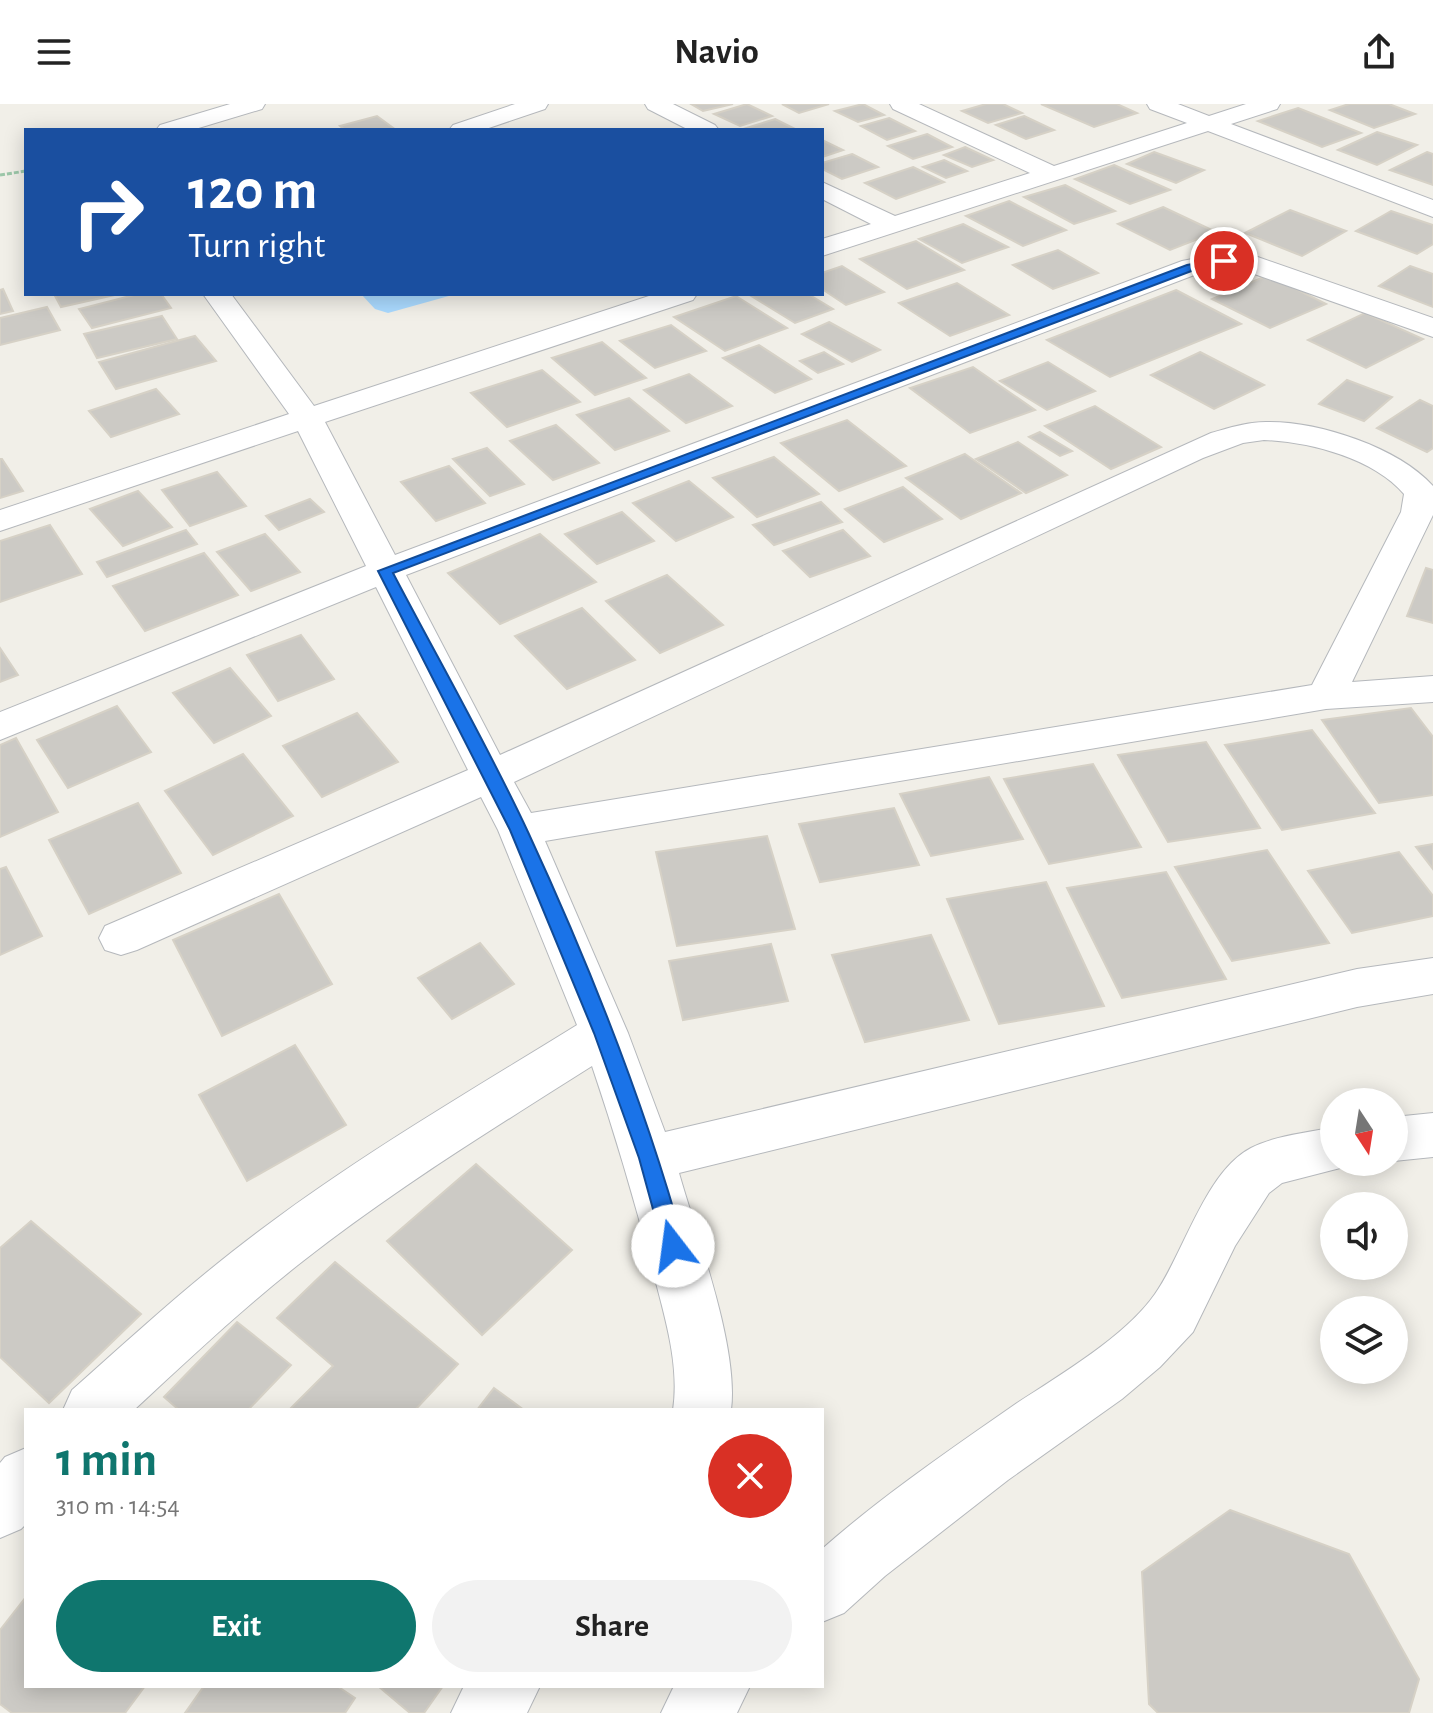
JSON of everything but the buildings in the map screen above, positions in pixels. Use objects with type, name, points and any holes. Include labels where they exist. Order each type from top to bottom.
[{"type":"street","points":[[175,128],[254,104]]},
{"type":"street","points":[[467,128],[537,104]]},
{"type":"street","points":[[656,104],[703,128]]},
{"type":"street","points":[[901,104],[1050,173]]},
{"type":"street","points":[[1158,104],[1433,209]]},
{"type":"street","points":[[824,247],[1269,104]]},
{"type":"street","points":[[824,190],[892,225]]},
{"type":"street","points":[[0,727],[385,571],[1206,263],[1243,261],[1433,328]]},
{"type":"street","points":[[218,296],[307,418],[519,830],[604,1033],[649,1158],[697,1334],[704,1396],[702,1408]]},
{"type":"street","points":[[0,521],[677,296]]},
{"type":"street","points":[[121,938],[491,776],[1182,456],[1234,436],[1266,431],[1303,435],[1391,466],[1412,481],[1421,493],[1418,512],[1326,696]]},
{"type":"street","points":[[519,830],[1326,696],[1433,689]]},
{"type":"street","points":[[649,1158],[1357,988],[1433,976]]},
{"type":"street","points":[[94,1408],[196,1316],[286,1243],[396,1165],[604,1033]]},
{"type":"street","points":[[1408,1138],[1433,1135]]},
{"type":"street","points":[[824,1589],[863,1554],[987,1459],[1102,1379],[1140,1348],[1174,1313],[1216,1229],[1251,1177],[1281,1160],[1320,1152]]},
{"type":"street","points":[[0,1508],[24,1480]]},
{"type":"street","points":[[484,1713],[506,1688]]},
{"type":"street","points":[[694,1713],[716,1688]]},
{"type":"path","points":[[0,175],[24,171]]},
{"type":"water","points":[[363,296],[449,296],[388,313],[375,309]]},
{"type":"route","points":[[673,1246],[649,1158],[604,1033],[519,830],[385,571],[1191,267],[1224,261]]}]
